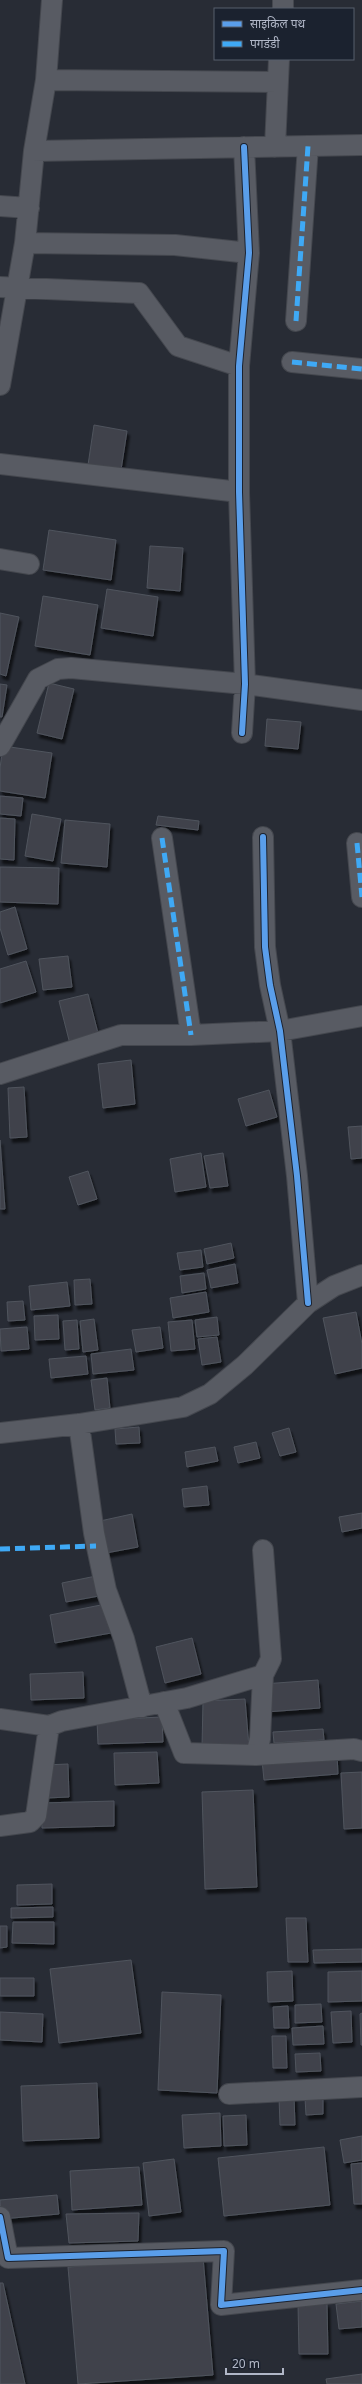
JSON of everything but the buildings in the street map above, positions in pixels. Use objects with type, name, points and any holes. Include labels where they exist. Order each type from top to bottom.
[{"type":"street","points":[[0,385],[8,288],[25,243],[34,151],[46,80],[52,0]]},
{"type":"street","points":[[275,147],[279,60]]},
{"type":"street","points":[[46,80],[277,82]]},
{"type":"street","points":[[34,151],[362,145]]},
{"type":"street","points":[[296,322],[308,146]]},
{"type":"street","points":[[242,733],[245,684],[239,492],[239,366],[249,253],[244,147]]},
{"type":"street","points":[[0,206],[29,208]]},
{"type":"street","points":[[25,243],[175,245],[249,253]]},
{"type":"street","points":[[8,288],[139,293],[178,346],[239,366]]},
{"type":"street","points":[[292,362],[362,369]]},
{"type":"street","points":[[0,464],[239,492]]},
{"type":"street","points":[[0,559],[29,564]]},
{"type":"street","points":[[1,740],[38,679],[58,669],[71,668],[245,684],[362,700]]},
{"type":"street","points":[[263,837],[265,947],[270,985],[280,1031],[297,1176],[308,1303]]},
{"type":"street","points":[[162,838],[191,1035]]},
{"type":"street","points":[[357,843],[362,897]]},
{"type":"street","points":[[0,1074],[121,1035],[191,1035],[280,1031],[362,1016]]},
{"type":"street","points":[[0,1433],[79,1424],[183,1407],[210,1394],[245,1365],[308,1303],[334,1286],[362,1275]]},
{"type":"street","points":[[79,1424],[94,1533],[106,1590],[124,1639],[142,1707]]},
{"type":"street","points":[[256,1755],[260,1739],[263,1675],[271,1659],[264,1550]]},
{"type":"street","points":[[0,1719],[49,1726],[62,1721],[187,1698],[263,1675]]},
{"type":"street","points":[[164,1702],[184,1753],[256,1755],[354,1749],[362,1751]]},
{"type":"street","points":[[0,1826],[34,1821],[49,1726]]},
{"type":"street","points":[[229,2094],[362,2087]]},
{"type":"street","points":[[0,2217],[8,2258],[224,2251],[221,2305],[362,2290]]},
{"type":"marked path","points":[[296,321],[308,146]]},
{"type":"marked path","points":[[292,362],[362,369]]},
{"type":"marked path","points":[[162,838],[191,1035]]},
{"type":"marked path","points":[[357,843],[362,897]]},
{"type":"marked path","points":[[0,1549],[96,1546]]},
{"type":"cycle path","points":[[242,733],[245,684],[239,492],[239,366],[249,253],[244,147]]},
{"type":"cycle path","points":[[263,837],[265,947],[270,985],[280,1031],[297,1176],[308,1303]]},
{"type":"cycle path","points":[[0,2217],[8,2258],[224,2251],[221,2305],[362,2290]]}]
